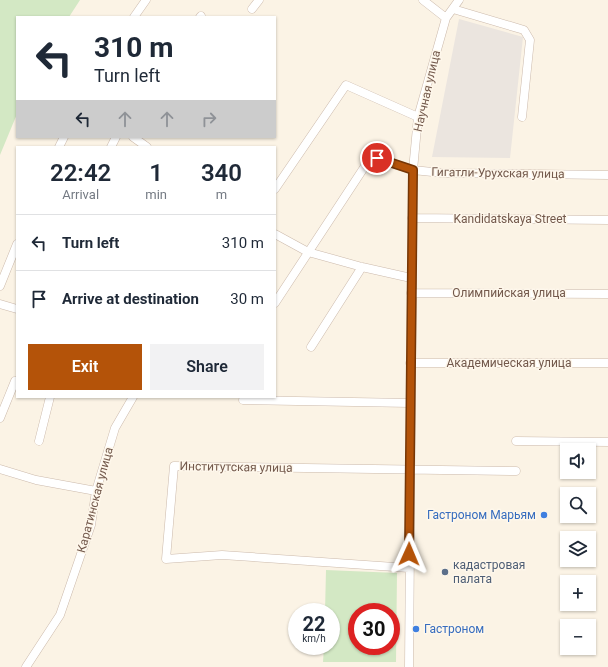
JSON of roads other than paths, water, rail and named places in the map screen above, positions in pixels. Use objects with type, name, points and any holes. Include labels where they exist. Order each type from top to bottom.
[{"type":"street","points":[[135,16],[146,0]]},
{"type":"street","points":[[252,9],[259,0]]},
{"type":"street","points":[[423,0],[446,18]]},
{"type":"street","name":"Научная улица","points":[[409,667],[410,363],[413,170],[418,117],[446,18],[459,0]]},
{"type":"street","points":[[452,9],[524,30],[530,40],[522,117]]},
{"type":"street","points":[[276,188],[346,85],[418,117]]},
{"type":"street","points":[[134,138],[146,146]]},
{"type":"street","name":"Гигатли-Урухская улица","points":[[276,301],[369,160],[377,158],[413,170],[442,173],[608,175]]},
{"type":"street","name":"Kandidatskaya Street","points":[[412,218],[608,220]]},
{"type":"street","points":[[276,235],[308,252],[362,267],[411,278]]},
{"type":"street","points":[[0,286],[16,246]]},
{"type":"street","points":[[311,347],[362,267]]},
{"type":"street","name":"Олимпийская улица","points":[[411,293],[608,294]]},
{"type":"street","points":[[0,304],[16,309]]},
{"type":"street","name":"Академическая улица","points":[[410,363],[608,363]]},
{"type":"street","points":[[0,418],[15,381]]},
{"type":"street","points":[[39,441],[50,398]]},
{"type":"street","name":"Каратинская улица","points":[[26,667],[60,615],[91,525],[96,491],[115,428],[132,398]]},
{"type":"street","points":[[243,400],[410,403]]},
{"type":"street","points":[[516,441],[608,442]]},
{"type":"street","name":"Институтская улица","points":[[409,568],[222,556],[166,559],[174,466],[516,471]]},
{"type":"street","points":[[0,469],[36,480],[96,491]]},
{"type":"place","name":"Гастроном Марьям","points":[[544,515]]},
{"type":"place","name":"кадастровая палата","points":[[445,572]]},
{"type":"place","name":"Гастроном","points":[[416,629]]}]
